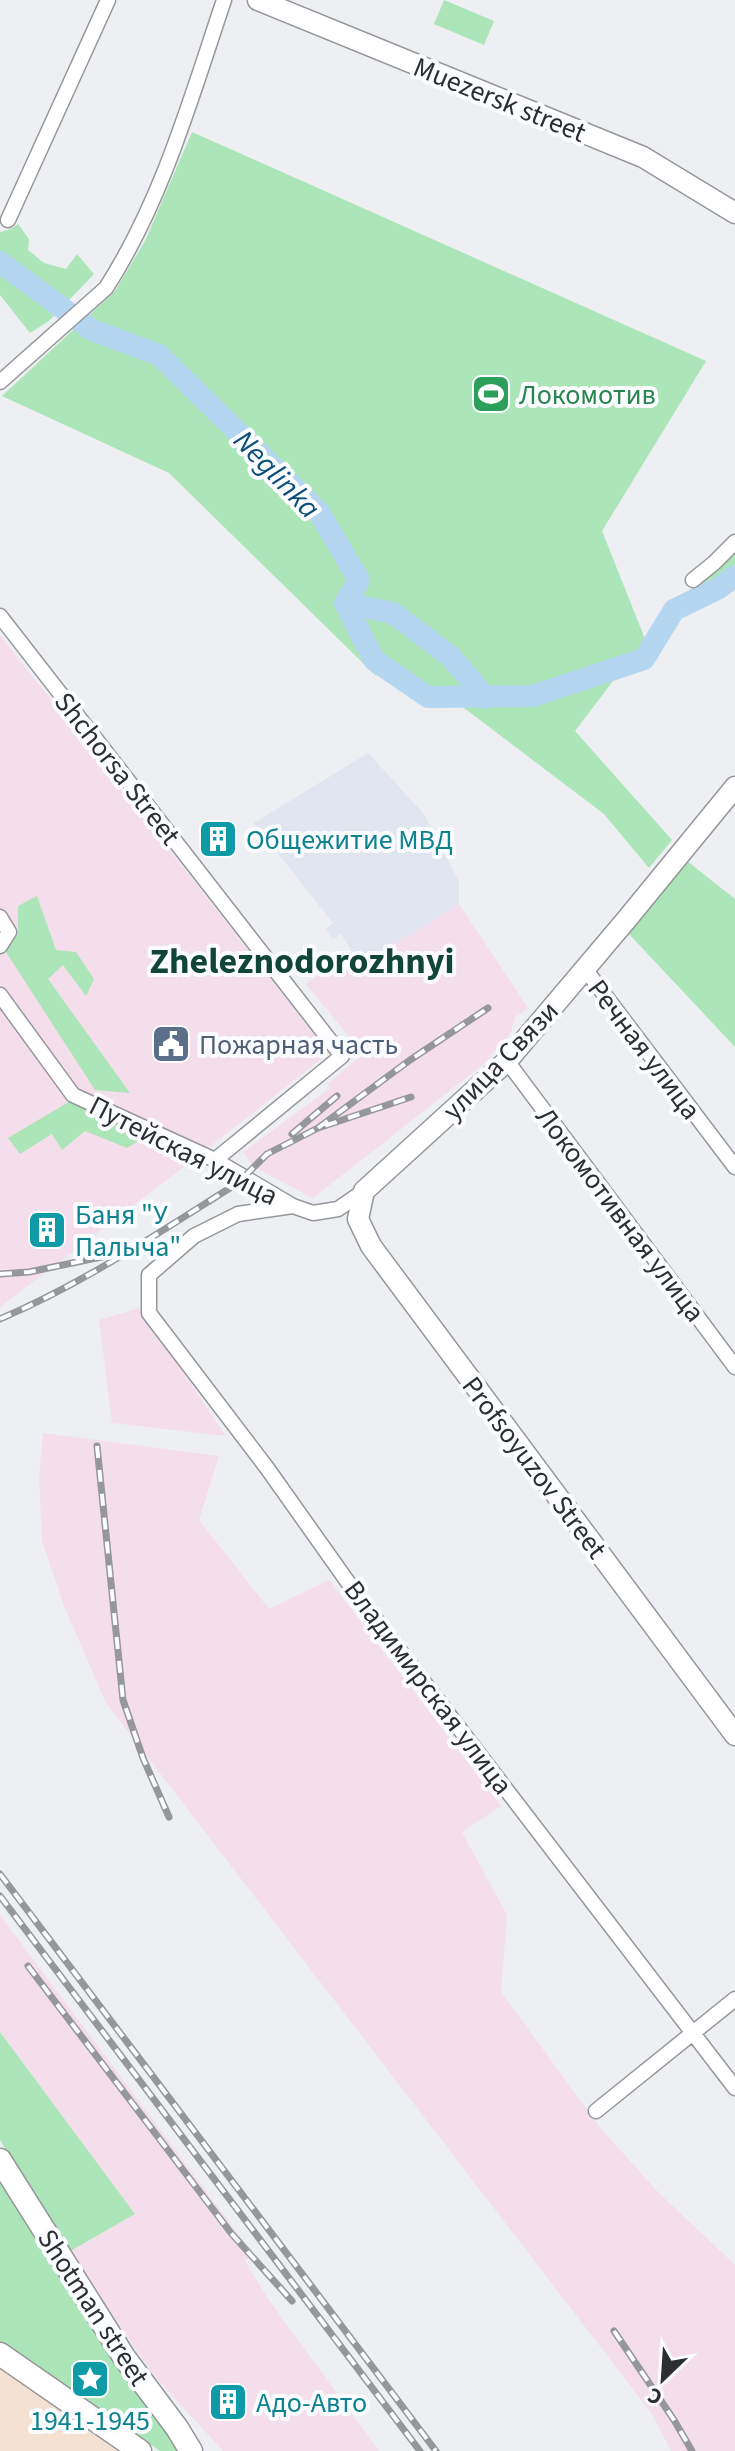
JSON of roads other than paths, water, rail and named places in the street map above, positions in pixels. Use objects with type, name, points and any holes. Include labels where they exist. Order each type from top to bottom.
[{"type":"main road","name":"Muezersk street","points":[[258,0],[643,157],[735,213]]},
{"type":"main road","name":"улица Связи","points":[[364,1191],[507,1061],[735,787]]},
{"type":"main road","name":"Profsoyuzov Street","points":[[364,1191],[358,1219],[371,1246],[735,1735]]},
{"type":"main road","name":"Shotman street","points":[[0,2160],[124,2357],[188,2445]]},
{"type":"main road","points":[[0,2354],[140,2451]]},
{"type":"street","points":[[8,220],[108,0]]},
{"type":"street","points":[[0,382],[106,288],[141,225],[181,127],[224,0]]},
{"type":"street","points":[[693,580],[735,542]]},
{"type":"street","name":"Shchorsa Street","points":[[0,616],[342,1056],[215,1160]]},
{"type":"street","points":[[0,917],[9,932],[0,946]]},
{"type":"street","name":"Речная улица","points":[[585,969],[735,1167]]},
{"type":"street","name":"Путейская улица","points":[[0,995],[73,1095],[215,1160],[293,1206],[313,1213],[338,1209],[364,1191]]},
{"type":"street","name":"Локомотивная улица","points":[[507,1061],[735,1367]]},
{"type":"street","name":"Владимирская улица","points":[[293,1206],[238,1214],[194,1236],[149,1275],[149,1313],[267,1468],[357,1595],[735,2088]]},
{"type":"street","points":[[596,2111],[735,1999]]},
{"type":"waterway","name":"Neglinka","points":[[0,262],[92,330],[159,355],[319,512],[359,580],[345,603],[374,660],[428,697],[533,696],[644,659],[674,610],[719,588],[735,576]]},
{"type":"waterway","points":[[345,603],[393,613],[451,657],[486,698]]},
{"type":"railway","points":[[318,1128],[410,1060],[488,1008]]},
{"type":"railway","points":[[292,1134],[337,1096]]},
{"type":"railway","points":[[245,1176],[267,1154],[318,1128],[411,1097]]},
{"type":"railway","points":[[0,1319],[89,1275],[230,1188]]},
{"type":"railway","points":[[0,1274],[29,1272],[111,1255]]},
{"type":"railway","points":[[97,1446],[123,1700],[143,1758],[169,1817]]},
{"type":"railway","points":[[0,1874],[436,2451]]},
{"type":"railway","points":[[0,1896],[420,2451]]},
{"type":"railway","points":[[28,1966],[231,2233],[292,2301]]},
{"type":"railway","points":[[614,2331],[692,2451]]},
{"type":"place","name":"Локомотив","points":[[491,394]]},
{"type":"place","name":"Общежитие МВД","points":[[218,839]]},
{"type":"place","name":"Пожарная часть","points":[[171,1044]]},
{"type":"place","name":"Баня \"У Палыча\"","points":[[47,1230]]},
{"type":"place","name":"1941-1945","points":[[90,2379]]},
{"type":"place","name":"Адо-Авто","points":[[228,2402]]},
{"type":"district","name":"Zheleznodorozhnyi","points":[[302,960]]}]
